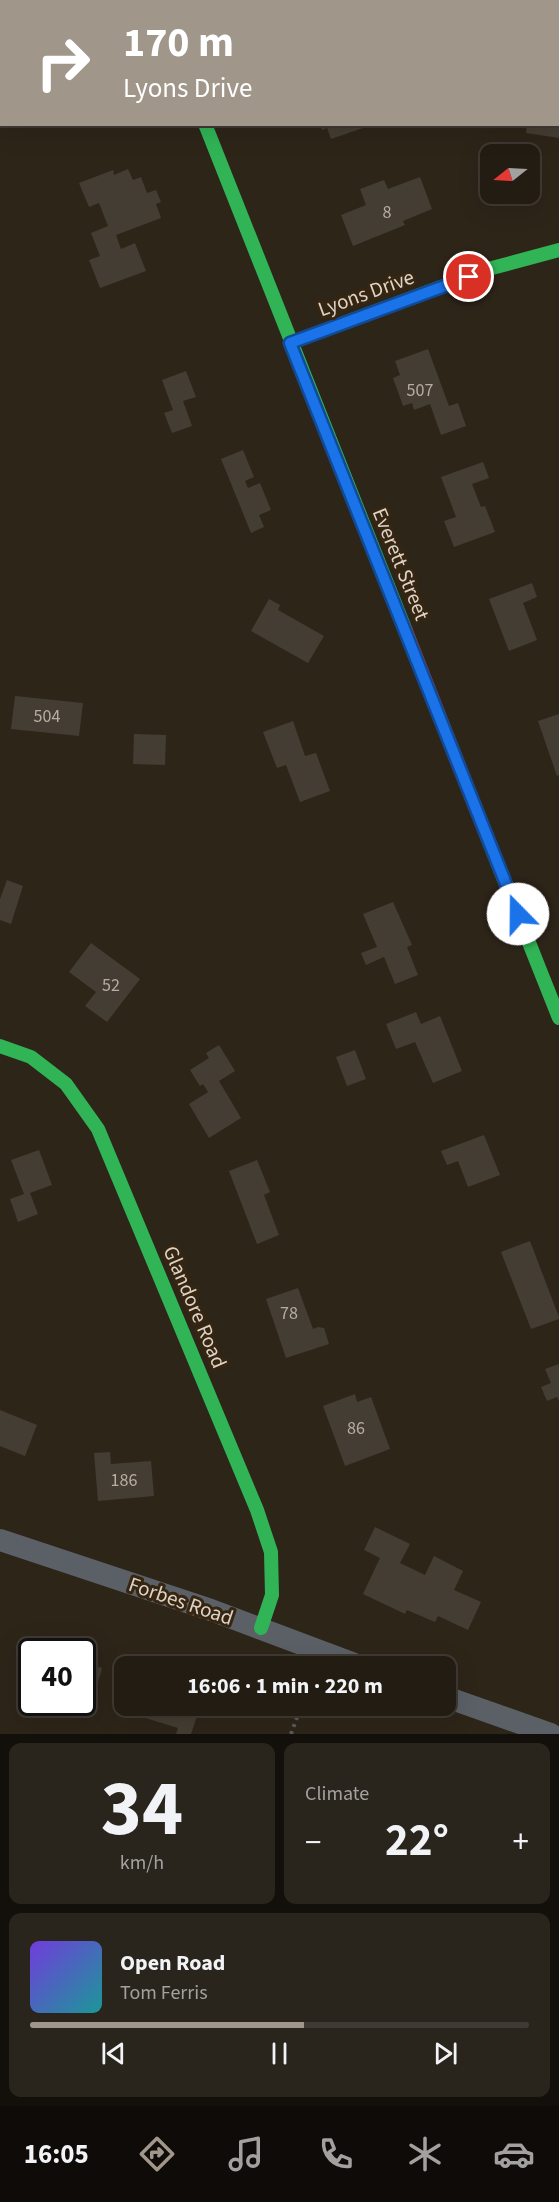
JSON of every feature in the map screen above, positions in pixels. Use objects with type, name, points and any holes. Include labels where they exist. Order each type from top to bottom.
[{"type":"street","name":"Everett Street","points":[[206,126],[559,1018]]},
{"type":"street","name":"Lyons Drive","points":[[290,343],[492,268],[559,250]]},
{"type":"street","name":"Glandore Road","points":[[0,1046],[31,1057],[66,1084],[98,1129],[257,1510],[271,1552],[272,1595],[261,1628]]},
{"type":"street","name":"Forbes Road","points":[[0,1540],[261,1628],[334,1656]]},
{"type":"street","points":[[456,1700],[552,1734]]},
{"type":"path","points":[[291,1734],[297,1716]]},
{"type":"building","points":[[321,126],[362,126],[363,128],[331,139],[327,128],[322,130]]},
{"type":"building","points":[[527,126],[559,126],[559,138],[526,133]]},
{"type":"building","points":[[128,169],[133,180],[141,177],[147,193],[156,190],[161,202],[156,204],[161,218],[116,235],[121,249],[135,243],[146,271],[100,288],[89,260],[100,256],[91,233],[108,226],[99,203],[89,207],[79,183],[113,170],[114,175]]},
{"type":"building","points":[[420,177],[432,209],[403,221],[405,225],[353,246],[341,215],[366,205],[360,189],[384,180],[388,189]]},
{"type":"building","points":[[428,349],[449,406],[458,403],[466,426],[441,435],[430,404],[414,410],[412,403],[403,406],[393,378],[400,375],[395,361]]},
{"type":"building","points":[[186,371],[196,397],[183,401],[192,426],[172,433],[164,413],[173,410],[162,380]]},
{"type":"building","points":[[243,450],[254,477],[245,481],[248,488],[260,483],[271,510],[259,515],[264,527],[251,533],[221,459]]},
{"type":"building","points":[[483,462],[489,478],[472,484],[481,507],[485,506],[495,532],[454,547],[444,521],[456,517],[441,477]]},
{"type":"building","points":[[532,583],[537,597],[523,603],[537,640],[509,651],[489,599]]},
{"type":"building","points":[[269,599],[280,605],[278,610],[324,636],[308,663],[251,631]]},
{"type":"building","points":[[15,696],[83,703],[79,736],[11,729]]},
{"type":"building","points":[[559,714],[559,775],[557,776],[538,721]]},
{"type":"building","points":[[293,721],[305,756],[316,753],[330,791],[300,802],[286,765],[277,768],[263,732]]},
{"type":"building","points":[[134,734],[166,735],[165,765],[133,764]]},
{"type":"building","points":[[7,880],[23,886],[11,924],[0,920],[0,899]]},
{"type":"building","points":[[393,902],[412,945],[407,947],[418,975],[395,984],[384,957],[366,965],[361,953],[377,947],[363,914]]},
{"type":"building","points":[[91,943],[140,979],[107,1022],[85,1006],[96,992],[69,972]]},
{"type":"building","points":[[416,1012],[421,1024],[440,1016],[462,1071],[433,1083],[415,1042],[396,1049],[386,1024]]},
{"type":"building","points":[[219,1045],[235,1071],[219,1081],[241,1118],[209,1138],[189,1104],[208,1092],[203,1084],[200,1086],[190,1070],[209,1058],[206,1053]]},
{"type":"building","points":[[355,1050],[366,1079],[347,1086],[336,1057]]},
{"type":"building","points":[[484,1135],[500,1175],[468,1187],[458,1161],[447,1165],[441,1151]]},
{"type":"building","points":[[39,1150],[52,1185],[30,1193],[38,1214],[18,1222],[10,1199],[24,1194],[11,1160]]},
{"type":"building","points":[[257,1160],[270,1192],[264,1195],[279,1235],[257,1244],[229,1171]]},
{"type":"building","points":[[530,1241],[559,1317],[559,1319],[531,1329],[501,1252]]},
{"type":"building","points":[[298,1288],[313,1329],[324,1328],[329,1344],[286,1358],[266,1299]]},
{"type":"building","points":[[559,1364],[559,1401],[557,1397],[547,1401],[541,1387],[551,1383],[545,1369]]},
{"type":"building","points":[[355,1394],[357,1402],[371,1397],[390,1449],[345,1466],[323,1406]]},
{"type":"building","points":[[0,1410],[37,1425],[25,1456],[0,1446]]},
{"type":"building","points":[[110,1452],[111,1464],[151,1461],[154,1496],[98,1501],[94,1453]]},
{"type":"building","points":[[375,1527],[410,1544],[400,1563],[425,1575],[434,1556],[463,1571],[454,1590],[481,1602],[468,1630],[438,1616],[435,1622],[407,1610],[405,1614],[363,1594],[380,1558],[364,1550]]},
{"type":"building","points":[[96,1666],[102,1668],[96,1690]]},
{"type":"building","points":[[139,1716],[197,1716],[191,1734],[176,1734],[178,1728]]},
{"type":"traffic: fast","points":[[206,126],[406,631]]},
{"type":"traffic: fast","points":[[290,343],[492,268],[559,250]]},
{"type":"traffic: fast","points":[[485,832],[559,1018]]},
{"type":"traffic: fast","points":[[0,1046],[31,1057],[66,1084],[98,1129],[257,1510],[271,1552],[272,1595],[261,1628]]},
{"type":"traffic: jam","points":[[406,631],[485,832]]},
{"type":"route","points":[[469,277],[290,343],[518,914]]}]
